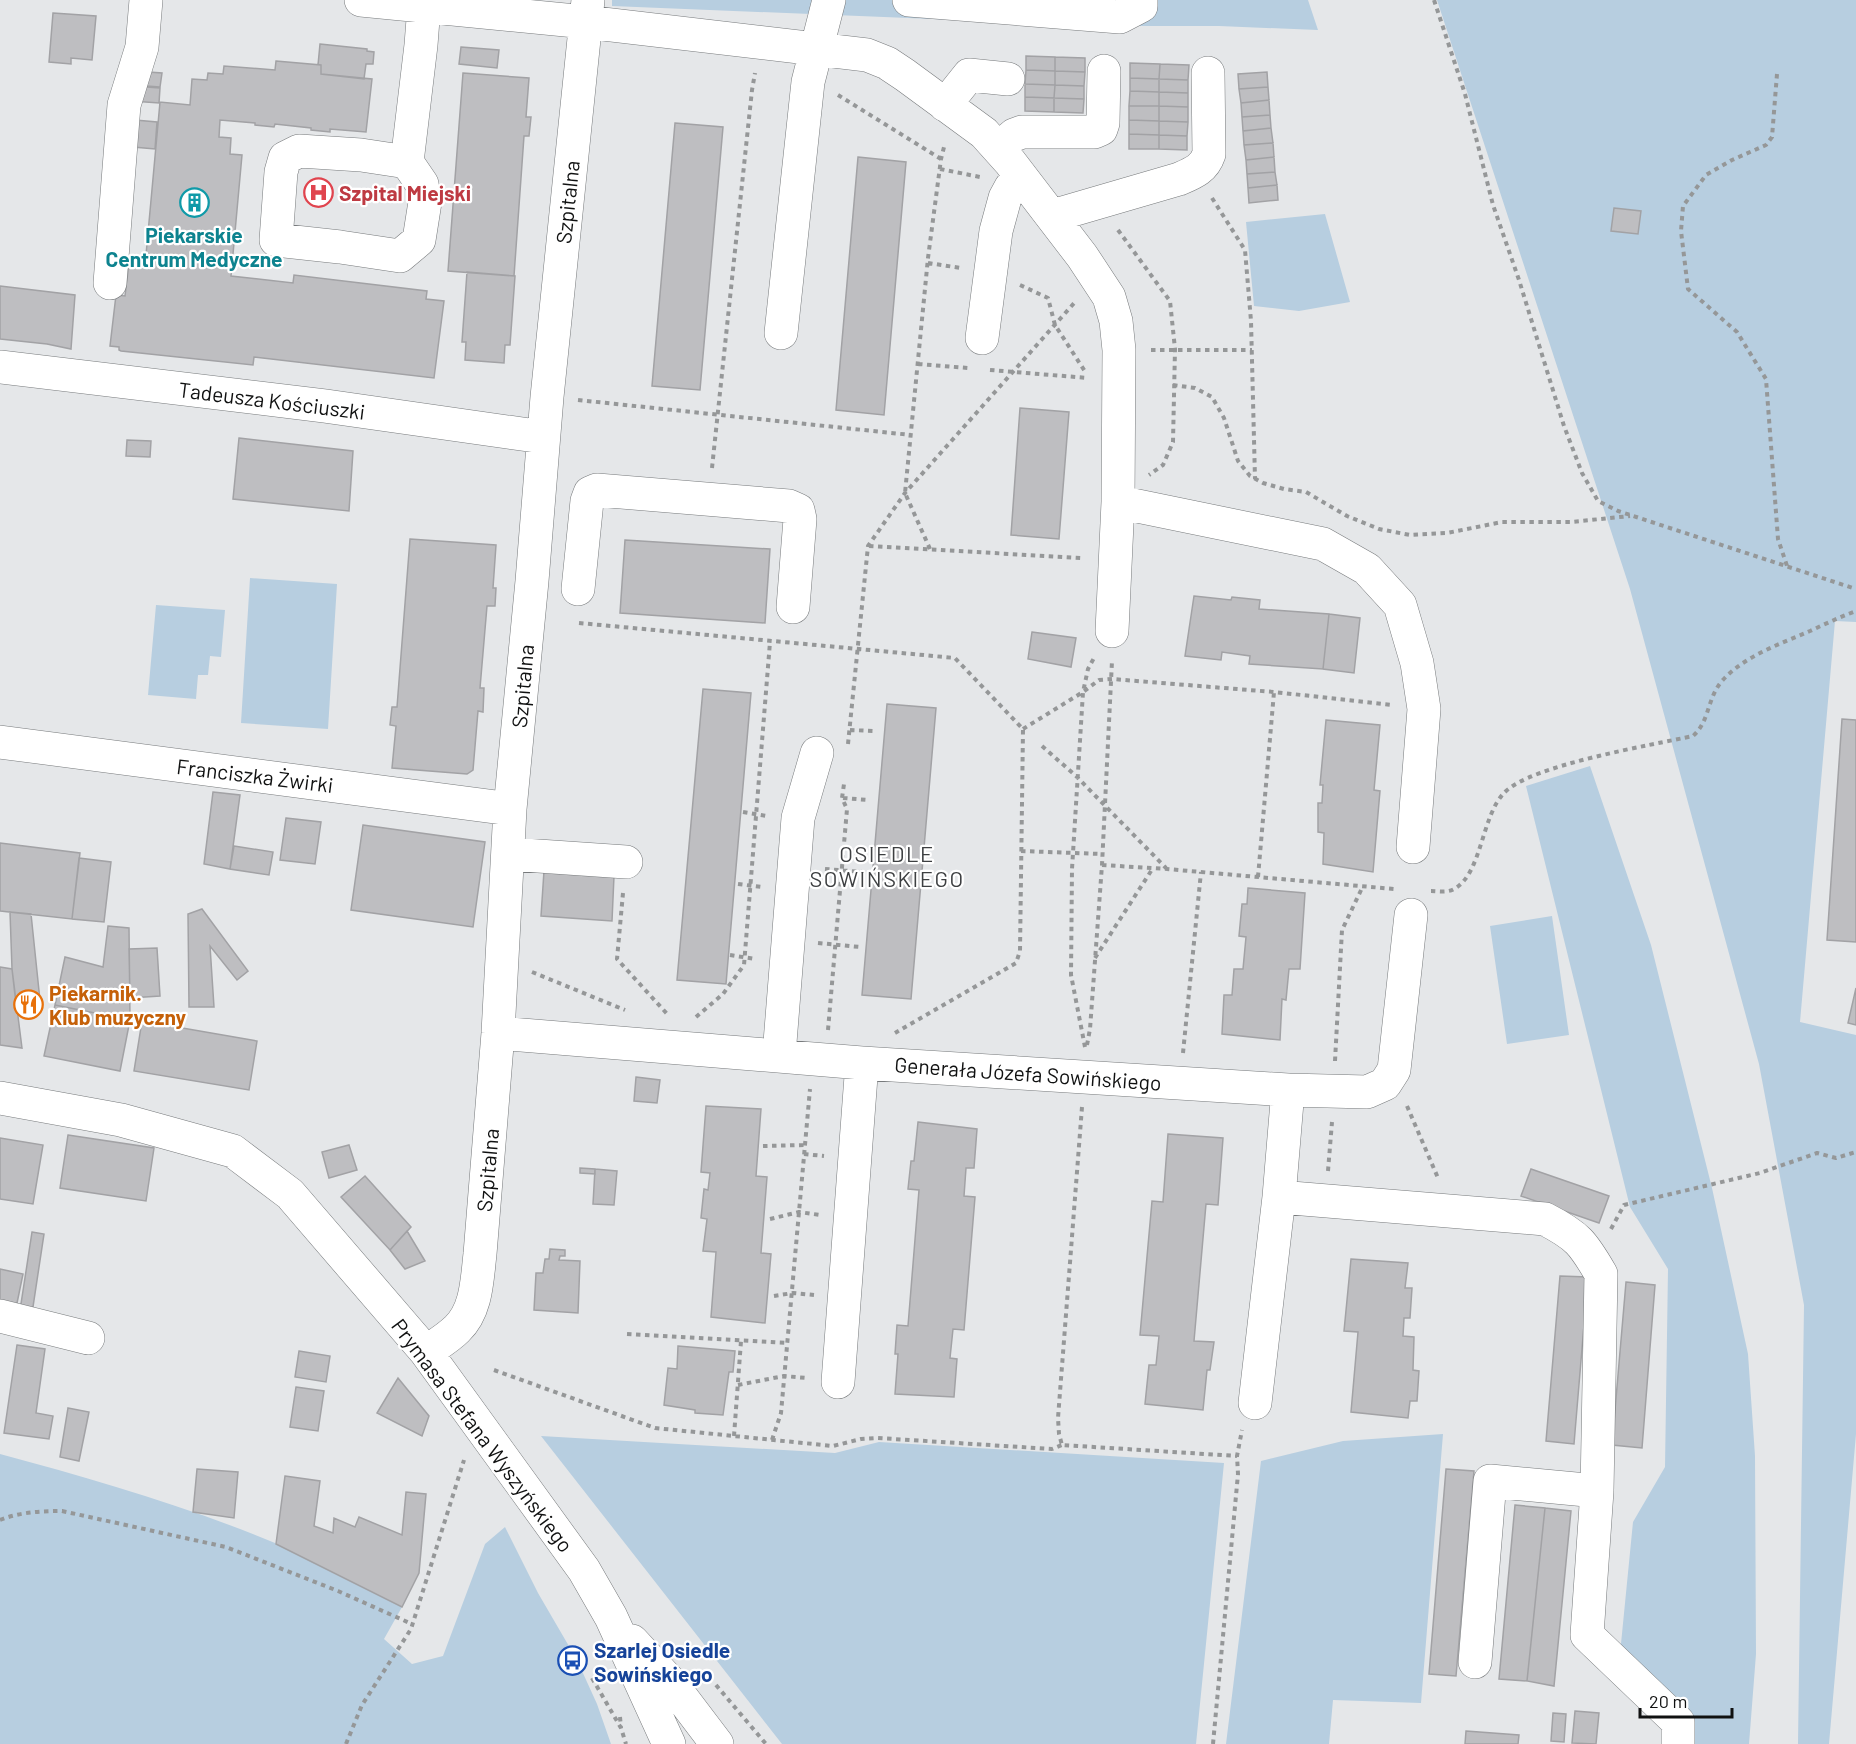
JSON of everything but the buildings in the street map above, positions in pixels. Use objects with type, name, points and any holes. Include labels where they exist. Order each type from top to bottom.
[{"type":"street","points":[[110,284],[124,105],[142,46],[146,0]]},
{"type":"street","points":[[361,0],[424,6],[587,11],[813,61],[867,55],[887,63],[984,133],[999,148],[1015,184],[1052,216],[1097,279],[1109,297],[1116,321],[1119,350],[1118,502],[1112,631]]},
{"type":"street","points":[[781,333],[813,61],[829,0]]},
{"type":"street","points":[[909,0],[1120,17],[1141,6],[1141,0]]},
{"type":"street","points":[[407,162],[361,155],[299,151],[285,158],[281,172],[276,240],[400,256],[419,240],[425,202],[422,183],[407,162],[424,6]]},
{"type":"street","name":"Szpitalna","points":[[426,1352],[458,1328],[471,1309],[476,1289],[498,1033],[510,809],[543,437],[587,11]]},
{"type":"street","points":[[999,148],[1014,135],[1022,132],[1094,132],[1101,129],[1104,71]]},
{"type":"street","points":[[1052,216],[1179,179],[1196,172],[1206,163],[1209,154],[1208,74]]},
{"type":"street","points":[[950,108],[969,75],[1008,78]]},
{"type":"street","points":[[982,354],[996,231],[1005,198],[1015,184]]},
{"type":"street","name":"Tadeusza Kościuszki","points":[[0,367],[325,406],[543,437]]},
{"type":"street","points":[[578,589],[585,515],[590,494],[597,490],[709,499],[789,506],[798,510],[800,519],[793,607]]},
{"type":"street","points":[[1118,502],[1323,544],[1366,568],[1400,605],[1417,663],[1424,708],[1413,848]]},
{"type":"street","points":[[537,511],[585,515]]},
{"type":"street","name":"Franciszka Żwirki","points":[[0,742],[510,809]]},
{"type":"street","points":[[779,1055],[798,818],[832,753]]},
{"type":"street","points":[[509,854],[626,862]]},
{"type":"street","points":[[1385,1084],[1394,1070],[1410,898]]},
{"type":"street","name":"Generała Józefa Sowińskiego","points":[[498,1033],[779,1055],[820,1046],[862,1063],[1085,1064],[1288,1090],[1335,1079],[1368,1092],[1385,1084]]},
{"type":"street","points":[[838,1382],[862,1063]]},
{"type":"street","points":[[1255,1403],[1279,1197],[1288,1090]]},
{"type":"street","name":"Prymasa Stefana Wyszyńskiego","points":[[0,1098],[121,1120],[233,1151],[290,1194],[426,1352],[584,1570],[691,1744]]},
{"type":"street","points":[[1279,1197],[1545,1219],[1570,1232],[1589,1254],[1601,1274],[1598,1491],[1587,1635],[1678,1722],[1678,1744]]},
{"type":"street","points":[[0,1316],[88,1338]]},
{"type":"street","points":[[1474,1662],[1490,1481],[1598,1491]]},
{"type":"street","points":[[611,1617],[656,1744]]},
{"type":"street","points":[[611,1617],[670,1682],[717,1744]]},
{"type":"street","name":"Prymasa Stefana Wyszyńskiego","points":[[611,1617],[669,1744]]},
{"type":"path","points":[[1434,0],[1465,94],[1493,205],[1519,280],[1564,426],[1582,473],[1598,501],[1618,511],[1856,589]]},
{"type":"path","points":[[813,61],[886,127],[941,159]]},
{"type":"path","points":[[746,68],[762,70]]},
{"type":"path","points":[[709,499],[756,70]]},
{"type":"path","points":[[1777,74],[1772,137],[1766,145],[1706,175],[1683,206],[1682,231],[1688,288],[1737,332],[1767,379],[1778,539],[1787,567]]},
{"type":"path","points":[[930,549],[905,494],[928,258],[950,108]]},
{"type":"path","points":[[940,169],[1015,184]]},
{"type":"path","points":[[1196,172],[1245,250],[1252,350],[1255,479]]},
{"type":"path","points":[[1096,204],[1113,223],[1170,301],[1175,349],[1173,442],[1163,465],[1130,489],[1118,502]]},
{"type":"path","points":[[990,271],[1048,298],[1055,325],[1089,378],[1089,389]]},
{"type":"path","points":[[832,753],[850,730],[868,546],[905,494],[1097,279]]},
{"type":"path","points":[[1119,350],[1252,350]]},
{"type":"path","points":[[982,354],[1014,372],[1089,378]]},
{"type":"path","points":[[918,364],[971,369]]},
{"type":"path","points":[[1173,385],[1195,388],[1212,397],[1224,418],[1238,462],[1250,476],[1284,489],[1305,492],[1347,516],[1380,529],[1410,535],[1447,533],[1502,522],[1571,522],[1634,515]]},
{"type":"path","points":[[568,399],[911,435]]},
{"type":"path","points":[[868,546],[1081,558],[1081,547]]},
{"type":"path","points":[[1102,865],[1363,886],[1410,898],[1452,890],[1462,882],[1474,863],[1494,808],[1504,793],[1519,781],[1563,766],[1692,736],[1706,720],[1715,690],[1723,680],[1743,664],[1777,646],[1856,611]]},
{"type":"path","points":[[575,622],[956,658],[1023,729],[1020,951],[1017,963],[886,1038]]},
{"type":"path","points":[[1062,1444],[1058,1418],[1102,865],[1112,679],[1112,631]]},
{"type":"path","points":[[1085,1064],[1071,975],[1077,777],[1083,692],[1088,669],[1112,631]]},
{"type":"path","points":[[693,1019],[723,994],[744,965],[770,642]]},
{"type":"path","points":[[1023,729],[1099,680],[1112,679],[1274,692],[1424,708]]},
{"type":"path","points":[[1258,877],[1274,692]]},
{"type":"path","points":[[850,730],[874,731]]},
{"type":"path","points":[[1042,746],[1077,777],[1167,869]]},
{"type":"path","points":[[772,1440],[781,1413],[805,1145],[836,945],[847,809],[842,798],[845,775]]},
{"type":"path","points":[[842,798],[868,800]]},
{"type":"path","points":[[1021,850],[1102,854]]},
{"type":"path","points":[[626,862],[617,959],[670,1017]]},
{"type":"path","points":[[1095,959],[1153,868]]},
{"type":"path","points":[[1183,1056],[1201,872]]},
{"type":"path","points":[[1325,1202],[1335,1079],[1342,930],[1363,886]]},
{"type":"path","points":[[788,939],[860,947]]},
{"type":"path","points":[[1385,1084],[1408,1107],[1452,1212]]},
{"type":"path","points":[[763,1146],[805,1145]]},
{"type":"path","points":[[1589,1254],[1602,1244],[1624,1205],[1760,1173],[1817,1153],[1836,1158],[1856,1152]]},
{"type":"path","points":[[770,1219],[800,1212]]},
{"type":"path","points":[[774,1296],[793,1293],[844,1299]]},
{"type":"path","points":[[627,1334],[788,1343]]},
{"type":"path","points":[[734,1436],[741,1341]]},
{"type":"path","points":[[494,1370],[655,1428],[833,1446],[861,1439],[878,1438],[1052,1449],[1062,1444],[1237,1456],[1238,1474],[1213,1744]]},
{"type":"path","points":[[738,1385],[784,1376],[838,1382]]},
{"type":"path","points":[[346,1744],[363,1705],[411,1629],[476,1422]]},
{"type":"path","points":[[0,1520],[12,1515],[38,1511],[62,1511],[226,1548],[339,1591],[412,1624]]},
{"type":"path","points":[[592,1678],[621,1728],[626,1744]]},
{"type":"path","points":[[710,1678],[766,1744]]},
{"type":"shaded area","points":[[612,0],[1308,0],[1318,30],[1219,26],[1103,26],[612,6]]},
{"type":"shaded area","points":[[1437,0],[1856,0],[1856,622],[1835,621],[1800,1022],[1856,1035],[1856,1434],[1829,1744],[1798,1744],[1804,1305],[1759,1064],[1630,589]]},
{"type":"shaded area","points":[[1325,214],[1350,302],[1299,311],[1254,306],[1246,222]]},
{"type":"shaded area","points":[[250,578],[337,584],[328,729],[241,723]]},
{"type":"shaded area","points":[[156,605],[225,610],[221,657],[210,656],[208,675],[198,675],[196,699],[148,695]]},
{"type":"shaded area","points":[[1590,766],[1651,945],[1712,1188],[1748,1354],[1755,1456],[1756,1654],[1749,1744],[1688,1744],[1620,1654],[1633,1522],[1665,1467],[1668,1269],[1630,1207],[1526,786]]},
{"type":"shaded area","points":[[1552,916],[1569,1035],[1507,1044],[1490,926]]},
{"type":"shaded area","points":[[1443,1434],[1421,1703],[1333,1700],[1329,1744],[1226,1744],[1261,1461],[1343,1441]]},
{"type":"shaded area","points":[[541,1436],[835,1453],[879,1442],[1224,1463],[1196,1744],[782,1744]]},
{"type":"shaded area","points":[[0,1454],[104,1483],[208,1517],[275,1543],[323,1566],[402,1607],[384,1639],[412,1664],[443,1656],[485,1544],[505,1527],[538,1593],[577,1660],[597,1704],[611,1744],[0,1744]]},
{"type":"place","name":"Szpital Miejski","points":[[318,192]]},
{"type":"place","name":"Piekarskie Centrum Medyczne","points":[[194,203]]},
{"type":"place","name":"Piekarnik. Klub muzyczny","points":[[28,1004]]},
{"type":"place","name":"Szarlej Osiedle Sowińskiego","points":[[573,1661]]},
{"type":"district","name":"OSIEDLE SOWIŃSKIEGO","points":[[887,866]]}]
